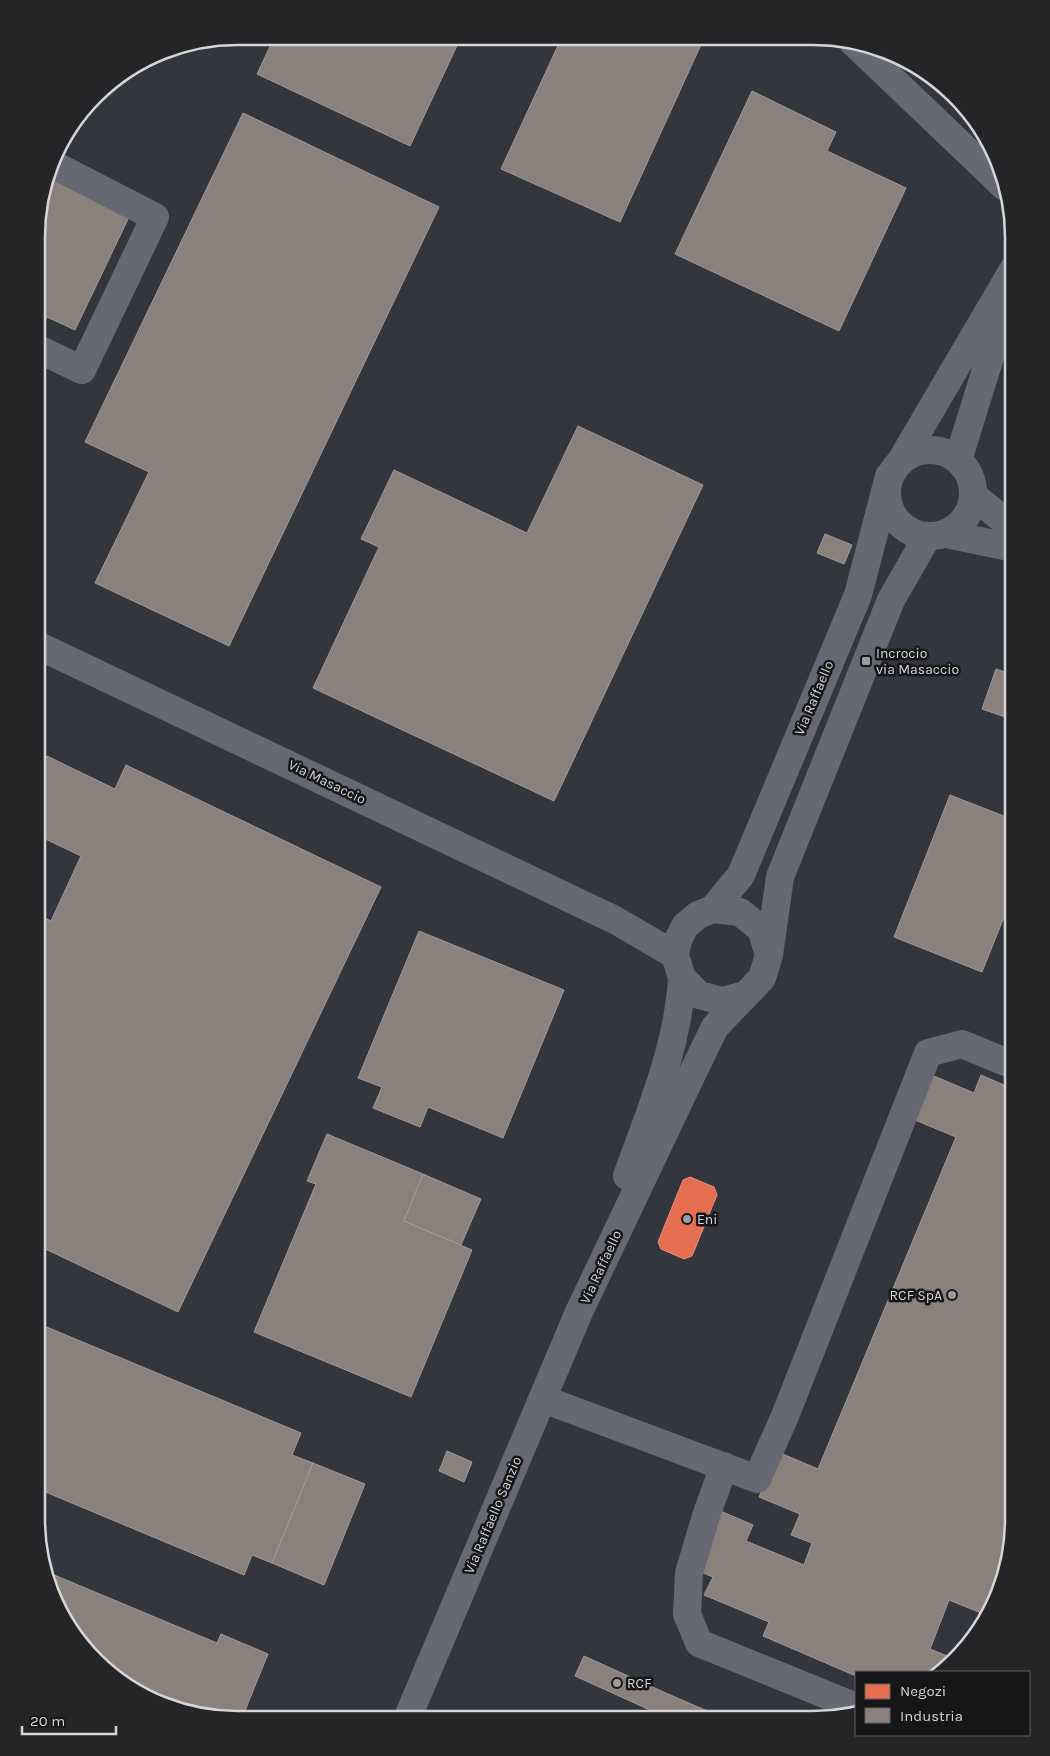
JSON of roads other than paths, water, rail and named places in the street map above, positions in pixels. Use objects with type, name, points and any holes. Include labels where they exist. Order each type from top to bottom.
[{"type":"street","points":[[864,52],[996,178]]},
{"type":"street","points":[[45,352],[82,370],[155,217],[58,167]]},
{"type":"street","name":"Via Raffaello","points":[[974,495],[970,509],[959,525],[937,535],[919,536],[905,530],[891,514],[886,490],[896,467],[1005,283]]},
{"type":"street","points":[[958,460],[1005,310]]},
{"type":"street","points":[[896,467],[921,450],[940,451],[958,460],[971,477],[974,495],[1005,521]]},
{"type":"street","name":"Via Raffaello","points":[[580,1312],[669,1056],[680,1002],[678,940],[685,926],[698,915],[712,909],[741,875],[858,595],[896,467]]},
{"type":"street","points":[[937,535],[1005,546]]},
{"type":"street","name":"Via Raffaello","points":[[580,1312],[715,1028],[762,978],[769,955],[780,877],[891,600],[937,535]]},
{"type":"street","name":"Via Masaccio","points":[[45,649],[616,920],[678,967]]},
{"type":"street","points":[[712,909],[740,912],[761,929],[769,955]]},
{"type":"street","name":"Via Masaccio","points":[[616,920],[685,926]]},
{"type":"street","points":[[678,967],[699,995],[722,1001],[745,995]]},
{"type":"street","points":[[543,1399],[758,1479],[785,1416],[928,1053],[962,1044],[1005,1061]]},
{"type":"street","name":"Via Raffaello Sanzio","points":[[410,1711],[580,1312]]},
{"type":"street","points":[[724,1466],[706,1516],[689,1574],[687,1614],[699,1643],[854,1706]]},
{"type":"place","name":"Incrocio via Masaccio","points":[[866,661]]},
{"type":"place","name":"Eni","points":[[687,1219]]},
{"type":"place","name":"RCF SpA","points":[[952,1295]]},
{"type":"place","name":"RCF","points":[[617,1683]]}]
